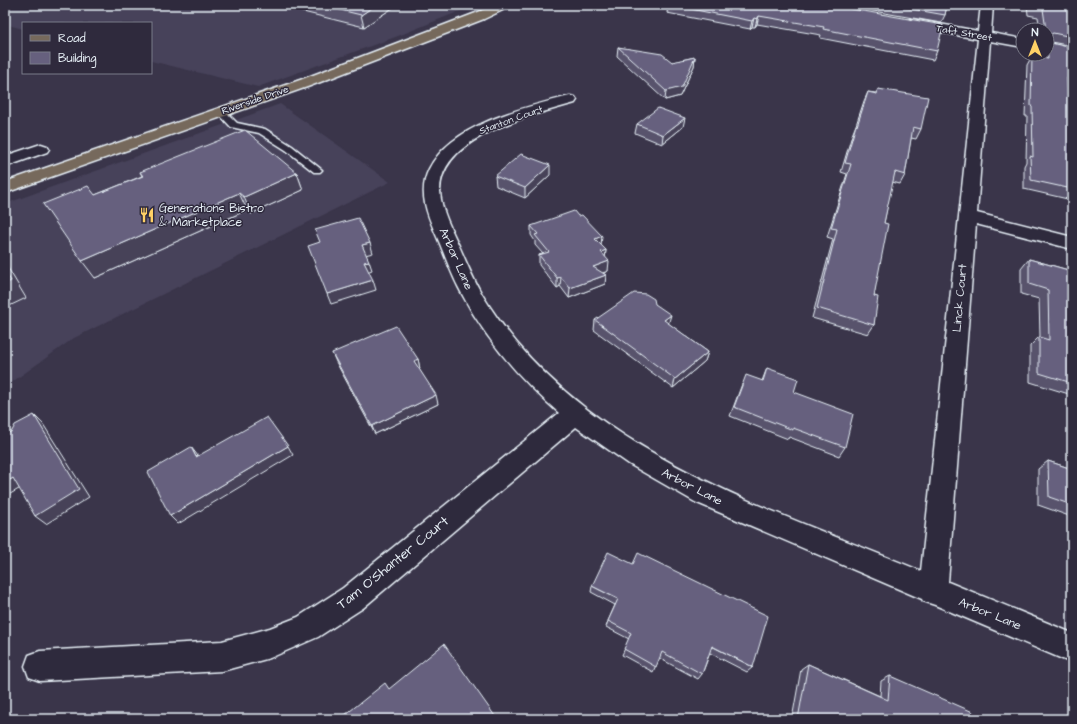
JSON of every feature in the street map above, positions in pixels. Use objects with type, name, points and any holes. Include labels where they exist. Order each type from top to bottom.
[{"type":"main road","name":"Riverside Drive","points":[[5,188],[312,80],[480,16],[503,5]]},
{"type":"street","name":"Linck Court","points":[[933,591],[987,5]]},
{"type":"street","name":"Taft Street","points":[[898,20],[1015,42]]},
{"type":"street","name":"Stanton Court","points":[[432,187],[435,173],[445,157],[470,136],[490,126],[570,100]]},
{"type":"street","points":[[5,162],[41,150]]},
{"type":"street","name":"Arbor Lane","points":[[432,187],[434,208],[476,302],[506,346],[536,380],[597,431],[647,464],[704,494],[1072,648]]},
{"type":"street","points":[[968,216],[1072,243]]},
{"type":"street","name":"Tam O'Shanter Court","points":[[40,666],[222,656],[270,643],[308,627],[353,598],[575,414]]},
{"type":"lane","points":[[221,112],[234,125],[262,131],[289,148],[317,170]]},
{"type":"shaded area","points":[[5,5],[475,5],[398,36],[258,87],[152,61],[152,22],[22,22],[22,29],[5,24]]},
{"type":"shaded area","points":[[280,104],[390,182],[74,338],[5,387],[5,204]]},
{"type":"building","points":[[320,5],[376,5],[361,15]]},
{"type":"building","points":[[670,5],[829,5],[943,25],[937,51],[823,29],[824,27],[759,16],[757,19],[754,18],[752,21]]},
{"type":"building","points":[[889,5],[947,5],[945,15]]},
{"type":"building","points":[[1033,5],[1072,5],[1072,37],[1055,33],[1055,22],[1045,22],[1043,9],[1033,7]]},
{"type":"building","points":[[1055,44],[1072,48],[1072,79],[1067,78],[1069,123],[1072,124],[1072,189],[1031,180],[1030,156],[1033,157],[1031,106],[1032,62],[1055,62]]},
{"type":"building","points":[[618,47],[662,54],[672,62],[695,57],[682,87],[666,91]]},
{"type":"building","points":[[878,89],[928,97],[921,129],[913,127],[905,175],[895,172],[884,223],[888,224],[874,296],[878,297],[874,325],[817,308],[837,229],[831,228],[851,164],[845,163],[856,125],[857,126],[868,92],[877,94]]},
{"type":"building","points":[[658,108],[685,118],[663,135],[637,124]]},
{"type":"building","points":[[245,130],[297,173],[244,197],[239,193],[82,261],[43,204],[88,186],[95,195],[143,176],[140,172]]},
{"type":"building","points":[[521,154],[550,165],[525,188],[495,176]]},
{"type":"building","points":[[574,211],[578,216],[582,215],[602,236],[595,239],[606,250],[601,252],[609,261],[593,267],[606,275],[570,288],[561,277],[557,278],[539,255],[549,252],[535,235],[538,234],[531,226]]},
{"type":"building","points":[[358,218],[370,243],[362,245],[369,261],[364,262],[373,280],[327,294],[308,246],[320,242],[315,230]]},
{"type":"building","points":[[1029,259],[1072,271],[1072,383],[1039,373],[1039,337],[1049,340],[1048,290],[1029,284]]},
{"type":"building","points":[[5,271],[11,281],[5,284]]},
{"type":"building","points":[[634,293],[646,294],[654,299],[655,304],[671,315],[664,320],[708,352],[675,379],[595,320]]},
{"type":"building","points":[[396,326],[418,359],[414,361],[436,395],[372,426],[332,353]]},
{"type":"building","points":[[767,368],[798,379],[794,392],[853,414],[845,447],[793,428],[793,430],[734,407],[746,375],[763,381]]},
{"type":"building","points":[[34,415],[79,489],[35,516],[13,478],[5,483],[5,435],[12,431],[15,425]]},
{"type":"building","points":[[267,417],[288,446],[170,516],[148,472],[191,447],[196,457]]},
{"type":"building","points":[[1048,461],[1072,469],[1072,505],[1049,497]]},
{"type":"building","points":[[608,552],[633,564],[638,553],[768,616],[753,667],[712,646],[702,674],[662,652],[656,667],[624,649],[631,633],[608,621],[618,599],[592,586]]},
{"type":"building","points":[[444,644],[497,719],[340,719],[385,683],[389,689]]},
{"type":"building","points":[[808,664],[888,700],[890,676],[973,712],[973,719],[798,719]]},
{"type":"place","name":"Generations Bistro & Marketplace","points":[[147,215]]}]
